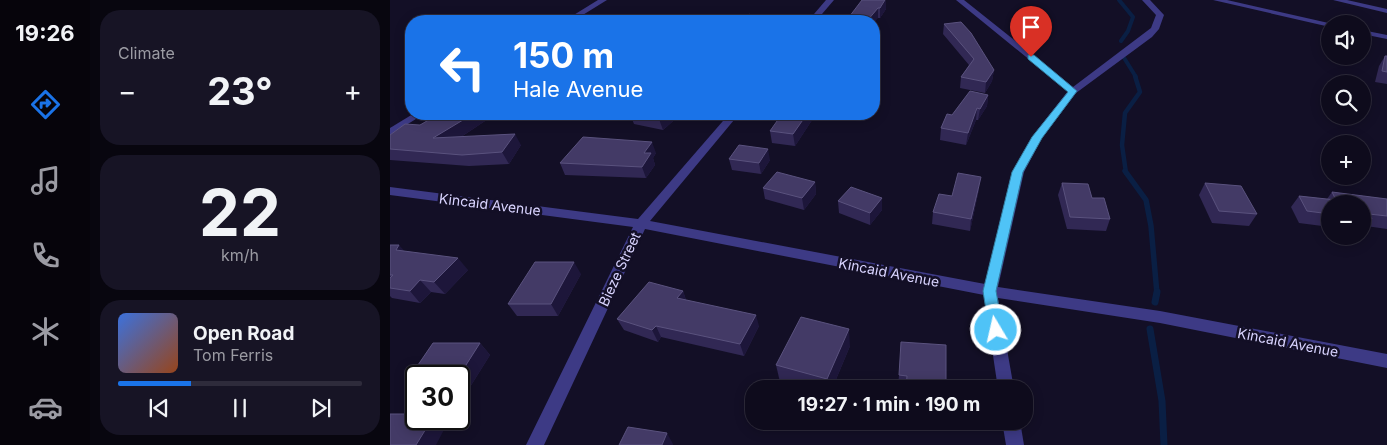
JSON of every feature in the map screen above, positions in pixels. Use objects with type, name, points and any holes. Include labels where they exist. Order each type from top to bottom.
[{"type":"street","points":[[578,15],[602,0]]},
{"type":"street","points":[[817,15],[830,0]]},
{"type":"street","points":[[960,0],[1073,91]]},
{"type":"street","points":[[1005,380],[990,291],[1018,172],[1034,142],[1073,91],[1156,29],[1160,15],[1146,0]]},
{"type":"street","points":[[1217,0],[1321,23]]},
{"type":"street","points":[[1342,1],[1387,11]]},
{"type":"street","points":[[1371,34],[1387,37]]},
{"type":"street","points":[[390,132],[409,120]]},
{"type":"street","name":"Bieze Street","points":[[535,445],[640,224],[729,120]]},
{"type":"street","name":"Kincaid Avenue","points":[[390,191],[640,224],[990,291],[1160,317],[1387,361]]},
{"type":"street","points":[[1012,430],[1015,445]]},
{"type":"building","points":[[862,0],[885,0],[872,15],[851,15]]},
{"type":"building","points":[[961,22],[971,33],[994,70],[986,82],[961,77],[974,59],[944,24]]},
{"type":"building","points":[[1385,56],[1387,56],[1387,72],[1382,71]]},
{"type":"building","points":[[970,91],[988,95],[980,109],[977,108],[968,133],[941,128],[947,114],[952,115]]},
{"type":"building","points":[[429,120],[463,120],[433,138],[515,134],[502,152],[462,155],[390,149],[390,135],[405,124],[420,125]]},
{"type":"building","points":[[778,120],[803,120],[793,134],[770,131]]},
{"type":"building","points":[[583,137],[652,142],[644,153],[651,153],[642,167],[560,163]]},
{"type":"building","points":[[739,145],[768,149],[759,163],[729,159]]},
{"type":"building","points":[[777,172],[815,182],[802,198],[763,188]]},
{"type":"building","points":[[958,173],[981,177],[971,219],[933,212],[939,194],[952,196]]},
{"type":"building","points":[[1062,183],[1088,184],[1092,198],[1104,198],[1110,219],[1070,217]]},
{"type":"building","points":[[1205,183],[1241,186],[1257,214],[1219,211]]},
{"type":"building","points":[[851,187],[882,198],[870,213],[838,201]]},
{"type":"building","points":[[1332,192],[1356,195],[1334,195]]},
{"type":"building","points":[[1299,196],[1321,198],[1321,213],[1307,211]]},
{"type":"building","points":[[1371,197],[1387,199],[1387,216],[1371,214]]},
{"type":"building","points":[[390,245],[399,245],[396,250],[458,258],[434,282],[420,280],[410,291],[390,288],[390,278],[393,275],[390,275]]},
{"type":"building","points":[[535,262],[574,262],[551,304],[508,304]]},
{"type":"building","points":[[649,282],[683,291],[677,298],[756,315],[740,344],[656,326],[652,330],[617,319]]},
{"type":"building","points":[[801,317],[849,329],[827,379],[776,365]]},
{"type":"building","points":[[901,342],[946,345],[946,380],[907,380],[907,376],[899,375]]},
{"type":"building","points":[[433,343],[480,343],[466,365],[418,365]]},
{"type":"building","points":[[390,414],[405,414],[405,430],[425,430],[416,445],[390,445]]},
{"type":"building","points":[[628,427],[667,433],[662,445],[619,445]]},
{"type":"waterway","points":[[1119,0],[1133,17],[1128,31],[1121,41]]},
{"type":"waterway","points":[[1121,53],[1136,77]]},
{"type":"waterway","points":[[1126,172],[1122,145],[1125,113],[1140,92],[1135,76]]},
{"type":"waterway","points":[[1126,172],[1146,200],[1151,226],[1157,293]]},
{"type":"waterway","points":[[1155,302],[1157,293]]},
{"type":"waterway","points":[[1150,329],[1162,401],[1164,445]]},
{"type":"route","points":[[996,330],[990,291],[1008,206],[1018,172],[1037,137],[1073,91],[1031,57]]}]
